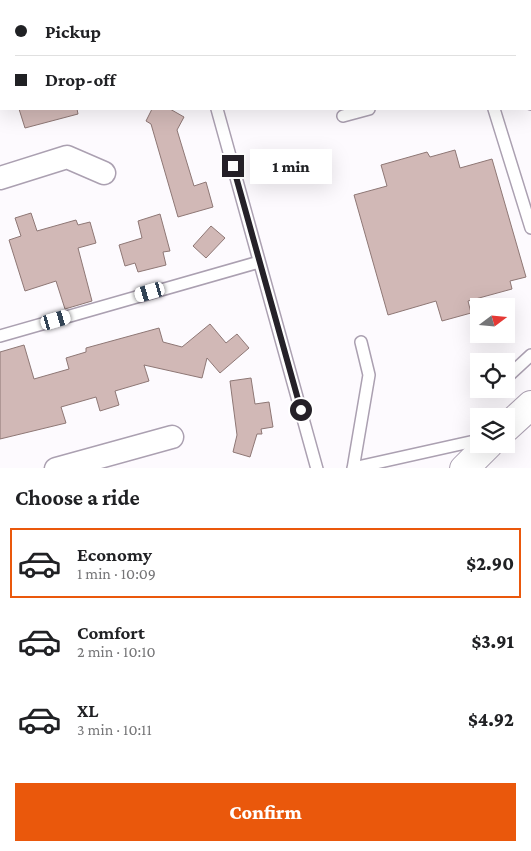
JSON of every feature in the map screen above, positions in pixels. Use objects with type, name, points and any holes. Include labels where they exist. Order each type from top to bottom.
[{"type":"main road","points":[[515,419],[531,404]]},
{"type":"main road","points":[[464,468],[480,453]]},
{"type":"street","points":[[0,178],[67,157],[104,173]]},
{"type":"street","points":[[56,468],[172,437]]},
{"type":"lane","points":[[217,110],[317,468]]},
{"type":"lane","points":[[343,116],[365,110]]},
{"type":"lane","points":[[494,110],[531,228]]},
{"type":"lane","points":[[0,336],[259,262]]},
{"type":"lane","points":[[361,342],[368,375],[353,468],[470,442]]},
{"type":"lane","points":[[515,370],[531,356]]},
{"type":"building","points":[[19,110],[77,110],[78,114],[25,128]]},
{"type":"building","points":[[152,110],[172,110],[184,117],[177,130],[194,186],[206,182],[213,207],[178,217],[151,124],[146,121]]},
{"type":"building","points":[[455,150],[460,168],[492,159],[526,277],[510,281],[512,289],[479,298],[470,298],[468,301],[470,313],[442,321],[436,301],[388,315],[354,195],[387,186],[381,165],[427,152],[430,157]]},
{"type":"building","points":[[31,213],[37,231],[76,220],[78,225],[90,222],[96,243],[78,248],[92,301],[65,309],[56,281],[25,291],[9,240],[21,236],[15,218]]},
{"type":"building","points":[[160,214],[170,251],[163,252],[166,265],[138,272],[135,263],[125,266],[119,245],[142,238],[138,221]]},
{"type":"building","points":[[211,226],[225,238],[206,258],[193,246]]},
{"type":"building","points":[[210,324],[226,343],[237,334],[249,348],[220,373],[207,358],[202,378],[144,365],[149,381],[115,391],[119,405],[100,411],[96,397],[61,407],[66,423],[0,439],[0,352],[24,345],[34,379],[69,369],[66,358],[86,352],[86,348],[159,328],[163,342],[182,347]]},
{"type":"building","points":[[251,378],[255,404],[269,402],[273,427],[261,429],[262,434],[257,434],[250,457],[233,452],[237,435],[230,381]]},
{"type":"route","points":[[233,166],[301,410]]}]
